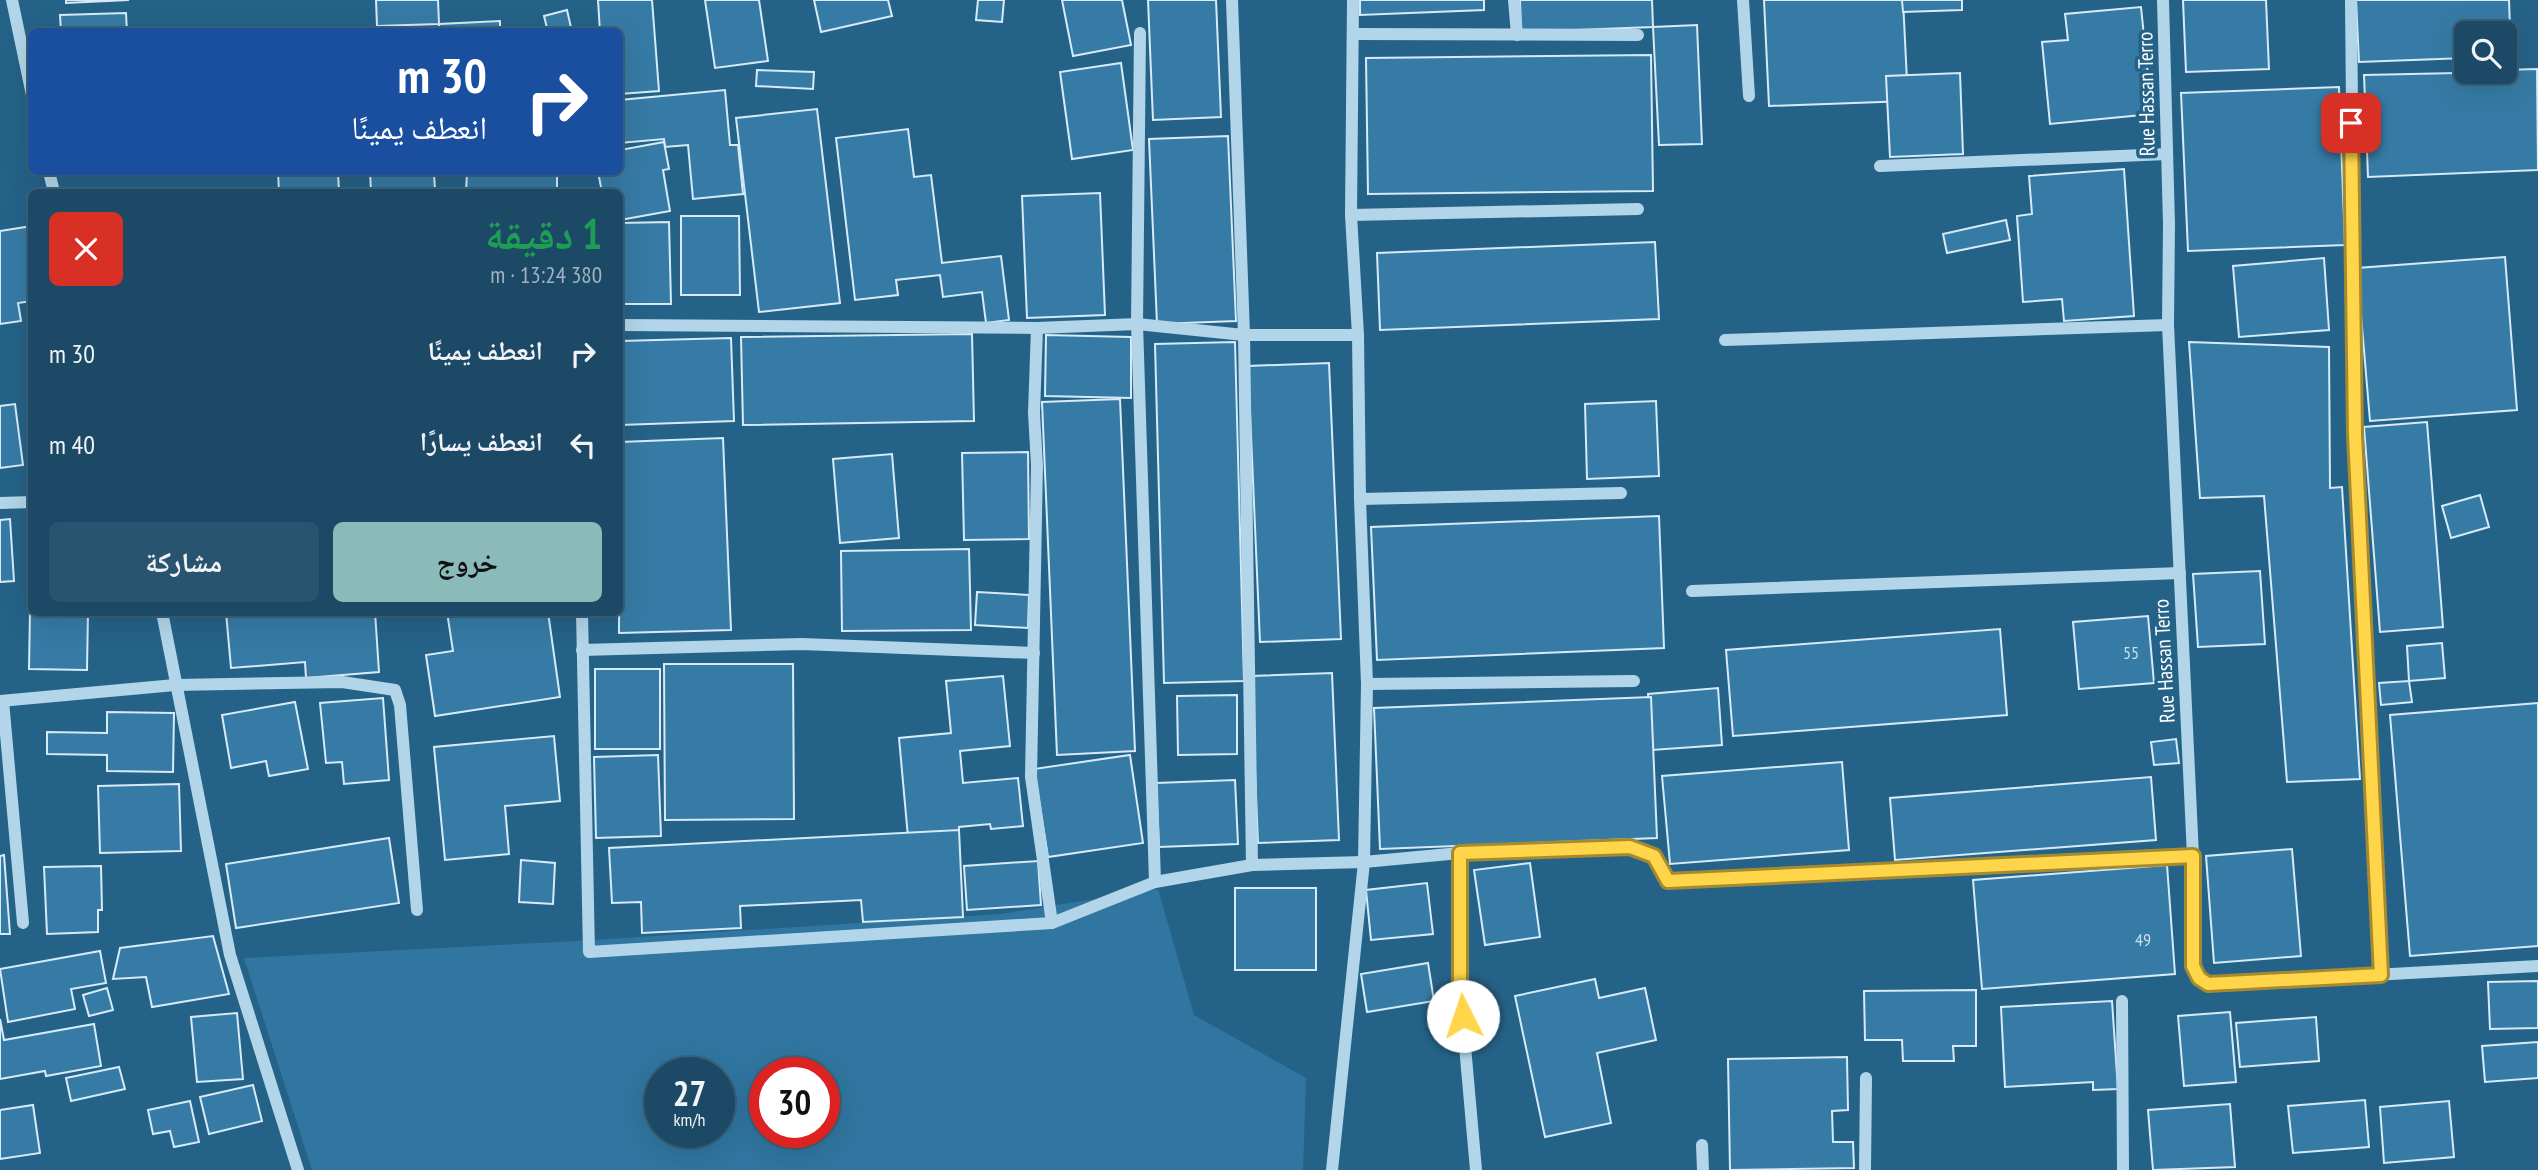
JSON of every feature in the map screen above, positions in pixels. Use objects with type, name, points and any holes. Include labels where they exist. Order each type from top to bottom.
[{"type":"street","points":[[12,0],[28,76]]},
{"type":"street","points":[[1232,0],[1244,335],[1252,865]]},
{"type":"street","points":[[1332,1170],[1364,862],[1367,684],[1360,499],[1358,335],[1351,215],[1353,0]]},
{"type":"street","points":[[1514,0],[1517,35]]},
{"type":"street","points":[[1743,0],[1749,96]]},
{"type":"street","name":"Rue Hassan Terro","points":[[2163,0],[2168,324],[2193,856],[2193,966],[2199,978],[2208,984],[2538,966]]},
{"type":"street","points":[[2351,0],[2355,435],[2381,975]]},
{"type":"street","points":[[1140,33],[1137,324],[1155,882]]},
{"type":"street","points":[[1354,34],[1638,35]]},
{"type":"street","points":[[1880,166],[2167,154]]},
{"type":"street","points":[[1351,215],[1638,209]]},
{"type":"street","points":[[623,325],[1037,328],[1137,324],[1244,335],[1358,335]]},
{"type":"street","points":[[1725,340],[2168,324]]},
{"type":"street","points":[[1037,328],[1031,777],[1052,923]]},
{"type":"street","points":[[1360,499],[1621,493]]},
{"type":"street","points":[[0,503],[28,502]]},
{"type":"street","points":[[1692,591],[2180,573]]},
{"type":"street","points":[[163,616],[230,955],[298,1170]]},
{"type":"street","points":[[582,616],[589,951],[1052,923],[1155,882],[1252,865],[1364,862],[1460,853],[1630,847],[1654,856],[1668,881],[2193,856]]},
{"type":"street","points":[[582,650],[802,644],[1034,653]]},
{"type":"street","points":[[1367,684],[1634,681]]},
{"type":"street","points":[[23,923],[2,701],[175,685],[342,682],[395,690],[400,705],[417,910]]},
{"type":"street","points":[[1460,853],[1460,990],[1476,1170]]},
{"type":"street","points":[[2122,1001],[2123,1170]]},
{"type":"street","points":[[1865,1170],[1867,1078]]},
{"type":"street","points":[[1702,1145],[1703,1170]]},
{"type":"shaded area","points":[[1158,889],[1194,1015],[1306,1078],[1303,1170],[312,1170],[244,958],[576,941],[1001,914]]},
{"type":"building","points":[[66,0],[129,0],[66,3]]},
{"type":"building","points":[[376,0],[438,0],[439,24],[377,26]]},
{"type":"building","points":[[598,0],[652,0],[659,91],[623,94],[623,28],[600,28]]},
{"type":"building","points":[[705,0],[759,0],[768,61],[715,68]]},
{"type":"building","points":[[814,0],[888,0],[892,16],[821,32]]},
{"type":"building","points":[[978,0],[1004,0],[1002,22],[976,20]]},
{"type":"building","points":[[1062,0],[1122,0],[1131,45],[1073,56]]},
{"type":"building","points":[[1148,0],[1216,0],[1221,117],[1153,120]]},
{"type":"building","points":[[1360,0],[1484,0],[1484,10],[1360,15]]},
{"type":"building","points":[[1520,0],[1652,0],[1653,27],[1521,32]]},
{"type":"building","points":[[1764,0],[1903,0],[1908,101],[1769,106]]},
{"type":"building","points":[[1902,0],[1962,0],[1962,10],[1903,12]]},
{"type":"building","points":[[2183,0],[2266,0],[2269,69],[2186,72]]},
{"type":"building","points":[[2356,0],[2509,0],[2510,21],[2454,21],[2454,58],[2359,62]]},
{"type":"building","points":[[2141,7],[2152,114],[2050,124],[2042,42],[2068,40],[2065,14]]},
{"type":"building","points":[[567,10],[571,28],[547,28],[544,16]]},
{"type":"building","points":[[126,13],[127,28],[61,28],[60,15]]},
{"type":"building","points":[[500,21],[500,28],[439,28],[439,24]]},
{"type":"building","points":[[1697,25],[1702,144],[1659,145],[1653,27]]},
{"type":"building","points":[[1651,55],[1653,191],[1368,194],[1366,58]]},
{"type":"building","points":[[1121,63],[1133,150],[1072,159],[1060,72]]},
{"type":"building","points":[[2537,69],[2538,170],[2368,177],[2364,75],[2454,73],[2454,84],[2517,84],[2517,70]]},
{"type":"building","points":[[757,70],[814,72],[813,89],[756,86]]},
{"type":"building","points":[[1960,73],[1963,154],[1890,157],[1886,76]]},
{"type":"building","points":[[2339,87],[2345,245],[2188,251],[2181,93]]},
{"type":"building","points":[[725,90],[730,145],[738,145],[743,194],[693,199],[688,145],[665,147],[664,139],[623,143],[623,100]]},
{"type":"building","points":[[817,109],[840,303],[759,312],[736,118]]},
{"type":"building","points":[[908,129],[914,177],[931,175],[942,263],[1001,256],[1009,320],[986,323],[982,292],[943,297],[940,275],[896,280],[898,295],[855,300],[836,138]]},
{"type":"building","points":[[1228,136],[1236,321],[1157,324],[1149,139]]},
{"type":"building","points":[[664,142],[669,169],[663,170],[670,211],[623,219],[623,189],[601,189],[599,175],[623,175],[623,149]]},
{"type":"building","points":[[2124,169],[2134,316],[2064,321],[2062,299],[2023,302],[2017,216],[2032,214],[2029,176]]},
{"type":"building","points":[[278,175],[338,175],[339,189],[279,189]]},
{"type":"building","points":[[370,175],[434,175],[435,189],[371,189]]},
{"type":"building","points":[[467,175],[557,175],[557,189],[466,189]]},
{"type":"building","points":[[1100,193],[1105,315],[1027,318],[1022,196]]},
{"type":"building","points":[[681,216],[739,216],[740,295],[681,295]]},
{"type":"building","points":[[2006,220],[2010,240],[1947,253],[1943,234]]},
{"type":"building","points":[[669,222],[671,304],[623,304],[623,223]]},
{"type":"building","points":[[28,227],[28,302],[18,303],[21,321],[0,324],[0,231]]},
{"type":"building","points":[[1655,242],[1659,319],[1380,330],[1377,253]]},
{"type":"building","points":[[2505,257],[2517,410],[2370,421],[2357,268]]},
{"type":"building","points":[[2324,258],[2329,330],[2239,337],[2233,266]]},
{"type":"building","points":[[972,334],[974,421],[743,425],[741,337]]},
{"type":"building","points":[[1046,335],[1131,337],[1131,398],[1045,396]]},
{"type":"building","points":[[731,338],[734,421],[623,425],[623,341]]},
{"type":"building","points":[[1235,342],[1244,681],[1164,683],[1155,344]]},
{"type":"building","points":[[2189,342],[2329,347],[2330,488],[2342,487],[2360,779],[2287,782],[2264,496],[2200,498]]},
{"type":"building","points":[[1329,363],[1341,639],[1260,642],[1248,366]]},
{"type":"building","points":[[1120,399],[1135,751],[1057,755],[1042,402]]},
{"type":"building","points":[[1656,401],[1659,476],[1587,479],[1585,404]]},
{"type":"building","points":[[15,404],[23,465],[0,468],[0,406]]},
{"type":"building","points":[[2427,422],[2443,627],[2380,632],[2364,427]]},
{"type":"building","points":[[723,438],[731,630],[619,633],[619,616],[623,616],[623,442]]},
{"type":"building","points":[[1028,452],[1029,539],[964,540],[962,453]]},
{"type":"building","points":[[892,454],[899,538],[840,543],[833,459]]},
{"type":"building","points":[[2480,495],[2489,527],[2451,538],[2442,506]]},
{"type":"building","points":[[1659,516],[1664,648],[1377,660],[1371,527]]},
{"type":"building","points":[[10,519],[14,581],[0,582],[0,520]]},
{"type":"building","points":[[969,549],[971,630],[842,631],[841,551]]},
{"type":"building","points":[[2260,571],[2265,644],[2198,647],[2193,574]]},
{"type":"building","points":[[977,592],[1029,595],[1028,628],[975,625]]},
{"type":"building","points":[[30,616],[88,616],[87,670],[29,669]]},
{"type":"building","points":[[226,616],[375,616],[379,672],[306,678],[305,662],[231,668]]},
{"type":"building","points":[[448,616],[549,616],[560,697],[435,716],[426,655],[453,651]]},
{"type":"building","points":[[2148,616],[2154,683],[2079,689],[2073,622]]},
{"type":"building","points":[[2000,629],[2007,715],[1733,736],[1726,650]]},
{"type":"building","points":[[2442,643],[2445,678],[2409,681],[2407,646]]},
{"type":"building","points":[[664,664],[793,664],[794,819],[665,820]]},
{"type":"building","points":[[595,669],[660,669],[660,749],[595,749]]},
{"type":"building","points":[[1332,673],[1339,840],[1258,843],[1251,676]]},
{"type":"building","points":[[1003,676],[1010,746],[960,751],[963,783],[1018,778],[1023,826],[991,829],[990,824],[959,827],[959,832],[908,837],[899,738],[951,733],[946,681]]},
{"type":"building","points":[[2409,681],[2412,702],[2381,705],[2379,683]]},
{"type":"building","points":[[1718,688],[1722,745],[1652,750],[1648,694]]},
{"type":"building","points":[[1237,695],[1237,754],[1178,755],[1177,696]]},
{"type":"building","points":[[1651,697],[1657,838],[1380,849],[1374,708]]},
{"type":"building","points":[[383,698],[389,780],[344,784],[342,762],[326,763],[320,703]]},
{"type":"building","points":[[295,702],[308,769],[269,776],[266,761],[231,768],[222,715]]},
{"type":"building","points":[[2538,703],[2538,946],[2410,956],[2390,715]]},
{"type":"building","points":[[107,712],[174,713],[173,772],[107,771],[107,755],[47,754],[47,732],[107,733]]},
{"type":"building","points":[[554,736],[560,801],[505,806],[509,854],[445,860],[434,747]]},
{"type":"building","points":[[2176,739],[2179,763],[2154,765],[2151,742]]},
{"type":"building","points":[[658,755],[661,836],[596,838],[594,757]]},
{"type":"building","points":[[1130,755],[1143,843],[1048,857],[1034,769]]},
{"type":"building","points":[[1842,762],[1849,850],[1670,864],[1662,776]]},
{"type":"building","points":[[2151,777],[2156,840],[1895,860],[1890,798]]},
{"type":"building","points":[[1235,780],[1238,844],[1159,847],[1156,783]]},
{"type":"building","points":[[179,784],[181,851],[100,853],[98,786]]},
{"type":"building","points":[[959,830],[963,917],[863,922],[861,900],[740,906],[741,928],[642,933],[641,902],[612,903],[609,848]]},
{"type":"building","points":[[389,838],[399,903],[236,928],[226,864]]},
{"type":"building","points":[[2292,849],[2301,956],[2214,963],[2206,856]]},
{"type":"building","points":[[4,855],[10,934],[0,934],[0,856]]},
{"type":"building","points":[[521,860],[555,863],[553,904],[519,902]]},
{"type":"building","points":[[1038,861],[1041,905],[967,910],[964,866]]},
{"type":"building","points":[[1530,863],[1540,937],[1485,945],[1474,870]]},
{"type":"building","points":[[2167,865],[2175,974],[1982,989],[1973,880]]},
{"type":"building","points":[[101,866],[102,910],[98,910],[98,932],[47,934],[44,867]]},
{"type":"building","points":[[1427,883],[1433,934],[1371,940],[1366,890]]},
{"type":"building","points":[[1235,888],[1316,888],[1316,970],[1235,970]]},
{"type":"building","points":[[213,936],[229,994],[152,1007],[146,977],[113,979],[120,948]]},
{"type":"building","points":[[100,951],[106,983],[71,989],[75,1009],[8,1022],[0,969]]},
{"type":"building","points":[[1428,963],[1434,1001],[1367,1012],[1361,974]]},
{"type":"building","points":[[1595,979],[1599,998],[1645,988],[1656,1040],[1597,1053],[1611,1123],[1545,1137],[1515,996]]},
{"type":"building","points":[[2538,981],[2538,1028],[2490,1029],[2488,982]]},
{"type":"building","points":[[107,988],[113,1010],[89,1016],[83,995]]},
{"type":"building","points":[[1976,990],[1976,1046],[1953,1046],[1954,1061],[1903,1061],[1902,1040],[1865,1040],[1864,991]]},
{"type":"building","points":[[2112,1001],[2118,1089],[2093,1090],[2093,1082],[2005,1087],[2001,1007]]},
{"type":"building","points":[[2230,1012],[2236,1082],[2184,1086],[2178,1016]]},
{"type":"building","points":[[237,1013],[243,1079],[197,1082],[191,1017]]},
{"type":"building","points":[[2316,1017],[2319,1061],[2240,1067],[2236,1023]]},
{"type":"building","points":[[0,1019],[4,1040],[94,1024],[101,1066],[46,1076],[45,1071],[0,1079]]},
{"type":"building","points":[[2538,1042],[2538,1078],[2485,1082],[2482,1046]]},
{"type":"building","points":[[1847,1057],[1848,1110],[1832,1111],[1833,1142],[1853,1142],[1854,1168],[1730,1170],[1728,1059]]},
{"type":"building","points":[[119,1067],[125,1089],[71,1101],[66,1078]]},
{"type":"building","points":[[253,1085],[262,1121],[209,1134],[200,1097]]},
{"type":"building","points":[[2365,1100],[2369,1147],[2293,1153],[2288,1106]]},
{"type":"building","points":[[190,1101],[199,1142],[174,1147],[170,1131],[153,1134],[148,1110]]},
{"type":"building","points":[[2449,1101],[2454,1157],[2384,1163],[2380,1107]]},
{"type":"building","points":[[2230,1104],[2235,1167],[2153,1170],[2148,1110]]},
{"type":"building","points":[[33,1105],[40,1153],[0,1159],[0,1110]]},
{"type":"route","points":[[1463,1016],[1460,990],[1460,853],[1630,847],[1654,856],[1668,881],[2193,856],[2193,966],[2199,978],[2208,984],[2381,975],[2355,435],[2351,123]]}]
